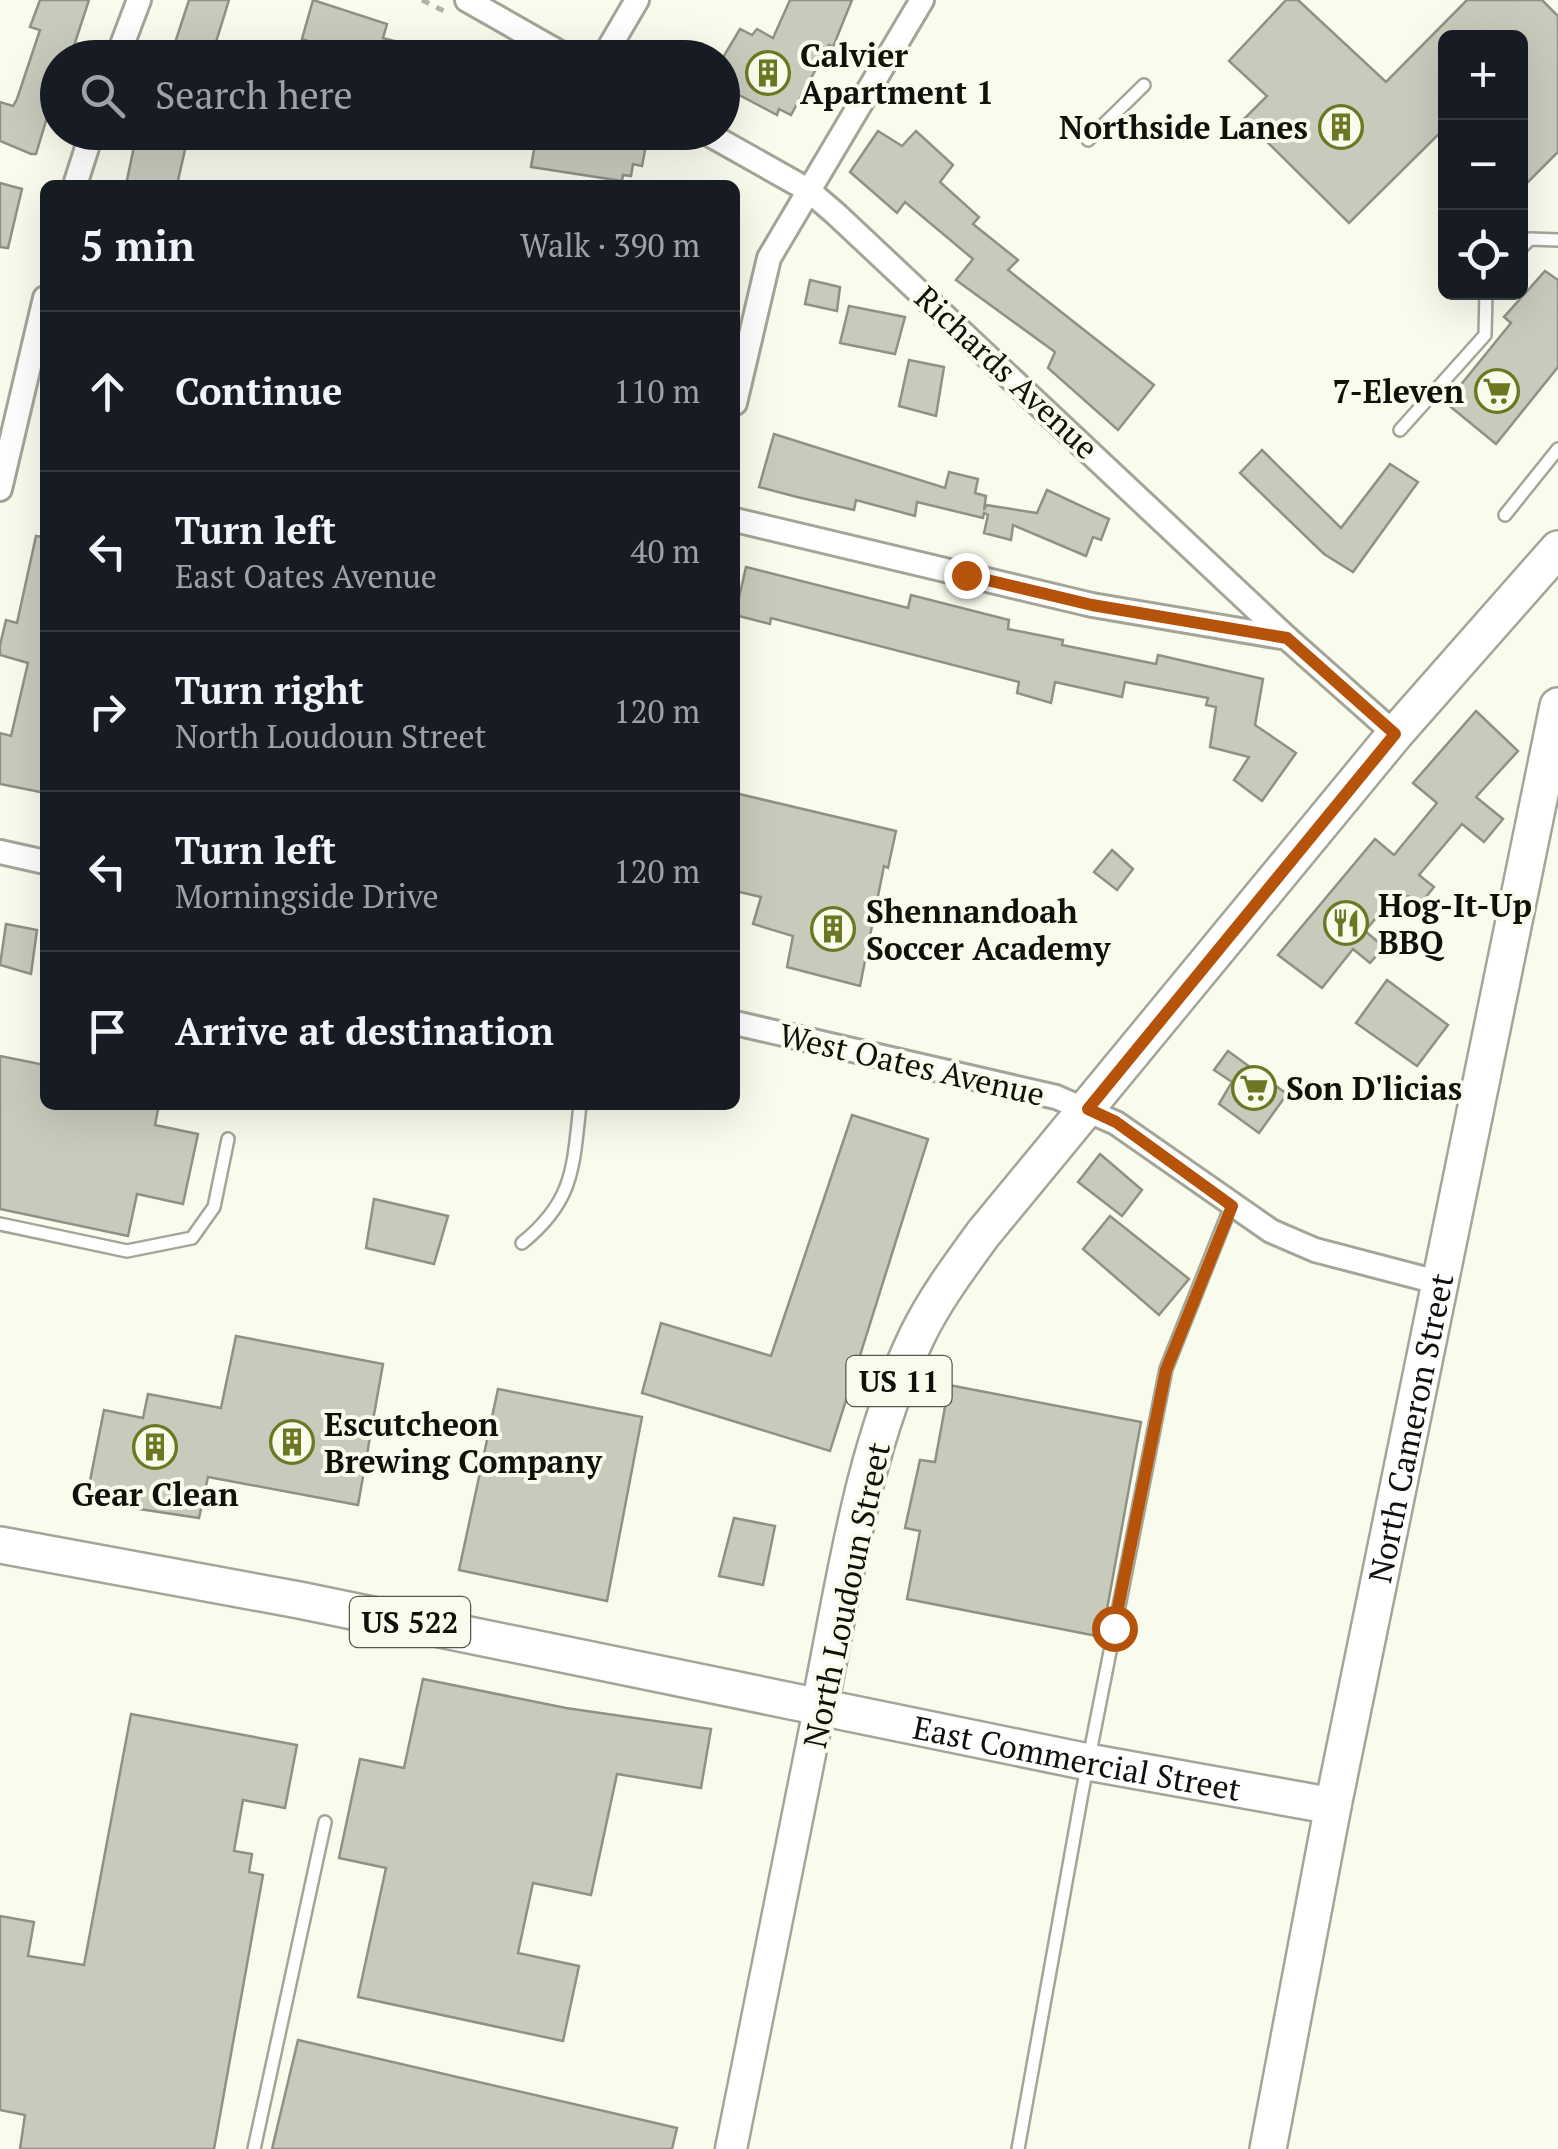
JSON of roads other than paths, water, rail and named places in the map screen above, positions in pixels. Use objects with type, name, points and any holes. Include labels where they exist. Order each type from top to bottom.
[{"type":"main road","name":"North Loudoun Street","points":[[820,1704],[878,1436],[916,1338],[940,1294],[983,1234],[1395,734],[1557,552]]},
{"type":"main road","name":"North Cameron Street","points":[[1268,2149],[1558,706]]},
{"type":"main road","name":"US 522","points":[[0,1545],[820,1704]]},
{"type":"main road","name":"East Commercial Street","points":[[820,1704],[1088,1762],[1334,1806]]},
{"type":"street","points":[[124,40],[138,0]]},
{"type":"street","points":[[467,0],[537,40]]},
{"type":"street","points":[[613,40],[637,0]]},
{"type":"street","points":[[740,382],[769,258],[922,0]]},
{"type":"street","points":[[77,180],[86,150]]},
{"type":"street","name":"Richards Avenue","points":[[737,150],[808,190],[1395,734]]},
{"type":"street","points":[[0,489],[38,358]]},
{"type":"street","points":[[740,521],[1092,605],[1287,638]]},
{"type":"street","points":[[0,852],[40,861]]},
{"type":"street","name":"West Oates Avenue","points":[[740,1023],[1056,1097],[1116,1122],[1271,1231],[1315,1250],[1441,1284]]},
{"type":"street","name":"North Loudoun Street","points":[[731,2149],[820,1704]]},
{"type":"lane","points":[[1088,140],[1144,85]]},
{"type":"lane","points":[[1528,242],[1558,240]]},
{"type":"lane","points":[[1400,430],[1486,335],[1486,300]]},
{"type":"lane","points":[[1505,515],[1558,449]]},
{"type":"lane","points":[[522,1243],[550,1220],[571,1182],[579,1110]]},
{"type":"lane","points":[[0,1224],[127,1251],[192,1238],[214,1207],[228,1139]]},
{"type":"lane","points":[[1018,2149],[1088,1762],[1166,1370],[1232,1206]]},
{"type":"lane","points":[[254,2149],[325,1822]]},
{"type":"place","name":"Calvier Apartment 1","points":[[768,73]]},
{"type":"place","name":"Northside Lanes","points":[[1341,127]]},
{"type":"place","name":"7-Eleven","points":[[1497,391]]},
{"type":"place","name":"Hog-It-Up BBQ","points":[[1346,923]]},
{"type":"place","name":"Shennandoah Soccer Academy","points":[[833,929]]},
{"type":"place","name":"Son D'licias","points":[[1254,1088]]},
{"type":"place","name":"Escutcheon Brewing Company","points":[[292,1442]]},
{"type":"place","name":"Gear Clean","points":[[155,1447]]}]
